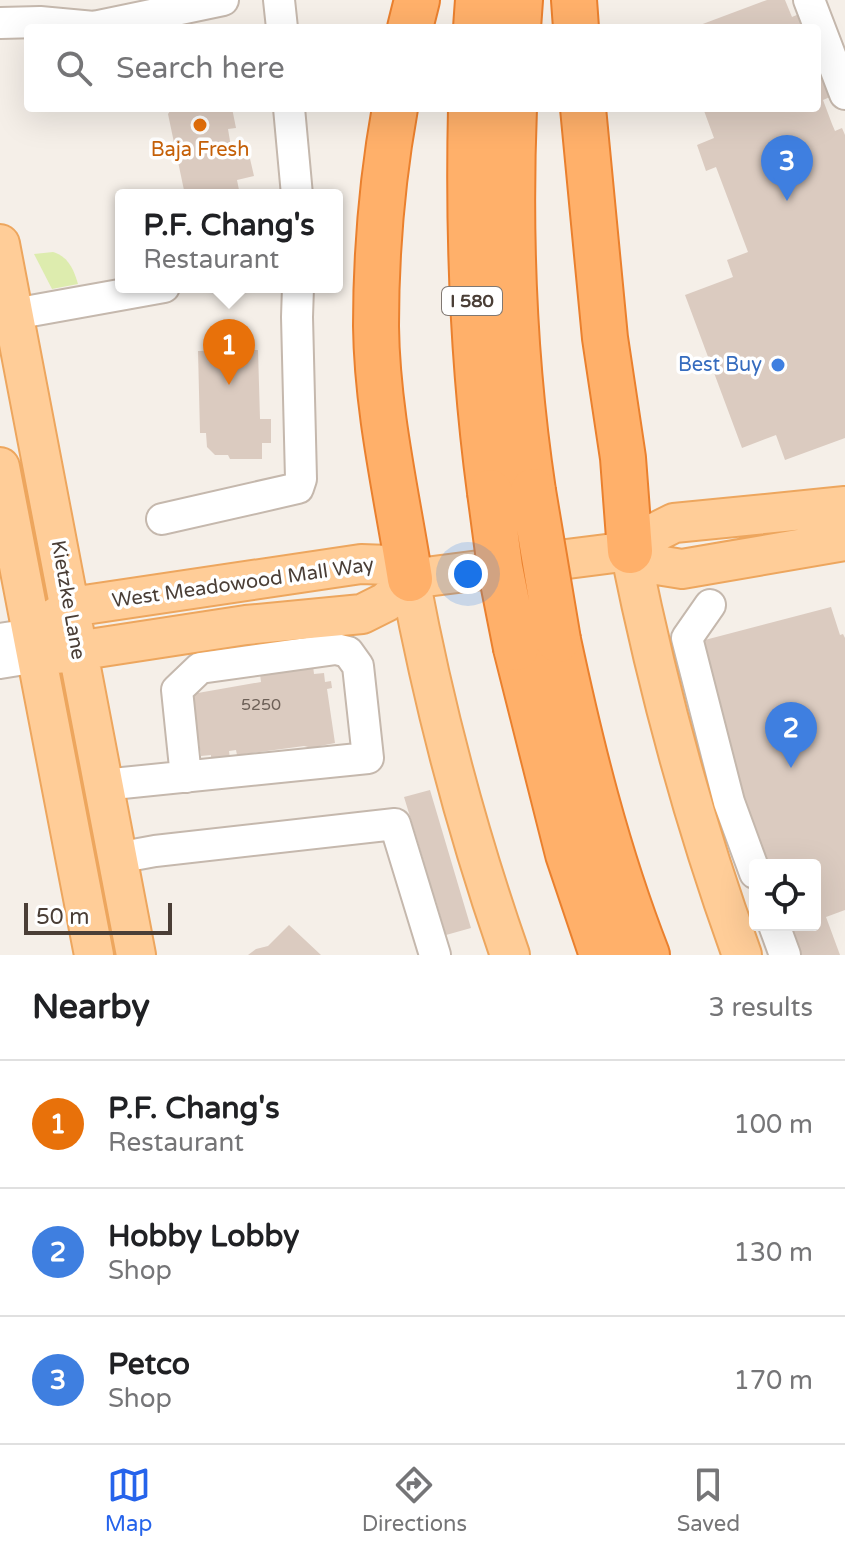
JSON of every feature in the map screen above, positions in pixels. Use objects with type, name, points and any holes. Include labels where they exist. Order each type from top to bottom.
[{"type":"highway","points":[[411,24],[417,0]]},
{"type":"highway","points":[[476,24],[478,0]]},
{"type":"highway","points":[[518,24],[520,0]]},
{"type":"highway","points":[[574,0],[576,24]]},
{"type":"highway","points":[[394,112],[380,217],[376,328],[390,457],[410,579]]},
{"type":"highway","name":"I 580","points":[[471,112],[472,289],[482,432],[500,567],[516,648],[568,854],[602,955]]},
{"type":"highway","name":"I 580","points":[[514,112],[512,205],[515,297],[523,412],[533,491],[558,640],[588,769],[647,955]]},
{"type":"highway","points":[[583,112],[605,338],[623,458],[630,551]]},
{"type":"main road","name":"Kietzke Lane","points":[[0,244],[136,955]]},
{"type":"main road","name":"Kietzke Lane","points":[[0,467],[17,648],[94,955]]},
{"type":"main road","name":"West Meadowood Mall Way","points":[[17,648],[79,651],[246,625],[362,614],[386,602],[410,579],[630,551],[650,535],[674,523],[845,506]]},
{"type":"main road","points":[[630,551],[657,565],[682,569],[845,541]]},
{"type":"main road","points":[[630,551],[649,646],[679,763],[742,955]]},
{"type":"main road","name":"West Meadowood Mall Way","points":[[17,648],[71,607],[361,564],[389,565],[410,579]]},
{"type":"main road","points":[[410,579],[447,745],[478,859],[510,955]]},
{"type":"lane","points":[[108,24],[223,0]]},
{"type":"lane","points":[[279,0],[282,24]]},
{"type":"lane","points":[[809,0],[818,24]]},
{"type":"lane","points":[[0,23],[62,24]]},
{"type":"lane","points":[[821,31],[845,94]]},
{"type":"lane","points":[[289,112],[296,189]]},
{"type":"lane","points":[[14,314],[131,293]]},
{"type":"lane","points":[[162,519],[298,488],[301,479],[298,293]]},
{"type":"lane","points":[[710,605],[687,638],[729,802],[750,859]]},
{"type":"lane","points":[[103,785],[186,777],[368,758],[358,666],[348,652],[336,649],[200,668],[177,690],[186,777]]},
{"type":"lane","points":[[117,858],[395,824],[435,955]]},
{"type":"lane","points":[[776,931],[785,955]]},
{"type":"green space","points":[[53,252],[70,264],[78,284],[52,289],[34,254]]},
{"type":"building","points":[[767,0],[785,0],[792,17],[799,14],[803,24],[703,24]]},
{"type":"building","points":[[821,73],[830,97],[823,100],[832,124],[835,131],[842,128],[845,135],[845,438],[785,460],[776,435],[742,448],[685,295],[733,277],[727,260],[748,252],[716,167],[706,171],[697,145],[714,138],[704,112],[821,112]]},
{"type":"building","points":[[233,112],[236,128],[228,129],[232,153],[248,150],[254,176],[237,180],[239,189],[184,189],[168,114]]},
{"type":"building","points":[[258,350],[260,419],[271,419],[271,443],[262,443],[262,459],[230,459],[228,455],[215,455],[207,447],[206,433],[200,433],[198,351]]},
{"type":"building","points":[[831,607],[840,635],[843,634],[845,638],[845,910],[826,917],[840,955],[800,955],[791,931],[821,931],[821,859],[765,859],[749,814],[701,641]]},
{"type":"building","points":[[312,658],[314,674],[324,673],[325,682],[331,681],[332,688],[327,689],[335,743],[320,746],[321,753],[306,755],[308,747],[304,746],[237,755],[236,750],[229,751],[230,759],[211,762],[211,755],[201,756],[192,694],[261,682],[259,666]]},
{"type":"building","points":[[430,790],[471,928],[446,935],[436,901],[431,902],[419,863],[424,862],[404,797]]},
{"type":"building","points":[[289,925],[321,955],[248,955],[268,946]]},
{"type":"place","name":"Baja Fresh","points":[[200,125]]},
{"type":"place","name":"Petco","points":[[787,201]]},
{"type":"place","name":"Best Buy","points":[[778,365]]},
{"type":"place","name":"P.F. Chang's","points":[[229,385]]},
{"type":"place","name":"Hobby Lobby","points":[[791,768]]}]
